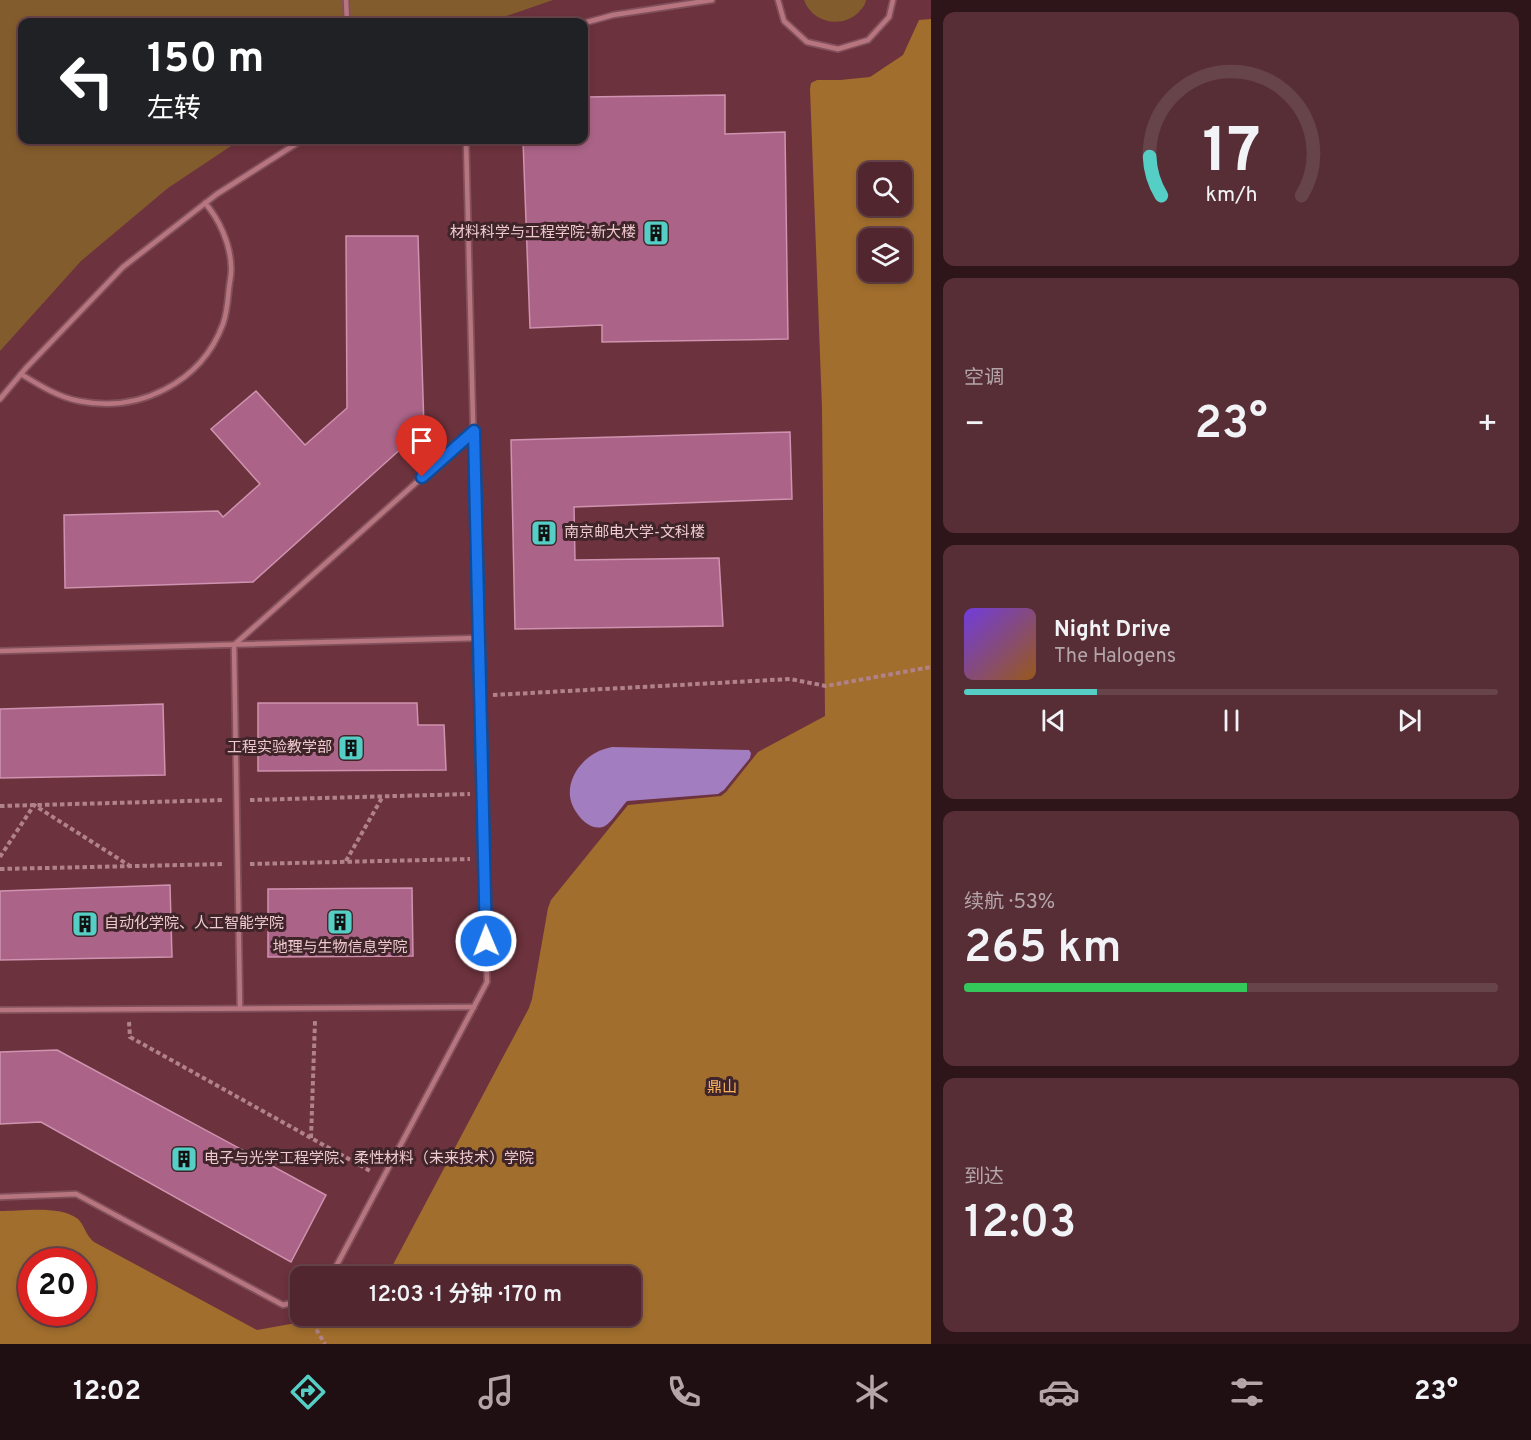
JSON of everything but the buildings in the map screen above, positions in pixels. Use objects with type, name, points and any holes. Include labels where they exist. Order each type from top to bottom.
[{"type":"lane","points":[[346,0],[347,18]]},
{"type":"lane","points":[[588,22],[613,15],[712,0]]},
{"type":"lane","points":[[777,0],[784,21],[807,42],[838,49],[868,40],[889,17],[893,0]]},
{"type":"lane","points":[[0,399],[123,267],[217,194],[296,144]]},
{"type":"lane","points":[[336,1266],[488,982],[466,144]]},
{"type":"lane","points":[[21,374],[48,390],[77,401],[110,405],[158,394],[182,380],[214,343],[224,322],[228,299],[231,266],[228,247],[213,212],[205,203]]},
{"type":"lane","points":[[240,1008],[234,645],[474,431]]},
{"type":"lane","points":[[0,651],[479,638]]},
{"type":"lane","points":[[0,1010],[474,1007]]},
{"type":"lane","points":[[0,1197],[76,1194],[282,1305],[290,1303]]},
{"type":"path","points":[[480,696],[790,679],[826,686],[931,667]]},
{"type":"path","points":[[346,862],[383,796]]},
{"type":"path","points":[[0,857],[34,805],[130,866]]},
{"type":"path","points":[[311,1138],[315,1008]]},
{"type":"path","points":[[129,1009],[130,1037],[383,1178]]},
{"type":"path","points":[[315,1326],[325,1344]]},
{"type":"shaded area","points":[[0,0],[553,0],[501,18],[18,18],[18,144],[234,144],[168,188],[81,261],[0,351]]},
{"type":"shaded area","points":[[804,0],[866,0],[859,12],[844,21],[836,22],[814,14]]},
{"type":"shaded area","points":[[612,747],[749,750],[751,753],[750,758],[724,790],[718,794],[627,801],[608,824],[599,828],[593,827],[577,814],[571,802],[571,782],[577,769],[587,759],[599,751]]},
{"type":"green space","name":"鼎山","points":[[931,19],[931,1344],[0,1344],[0,1211],[52,1210],[71,1215],[78,1219],[94,1242],[257,1330],[290,1324],[290,1326],[641,1326],[641,1266],[392,1266],[529,1008],[551,900],[628,805],[721,796],[758,752],[825,716],[822,408],[810,89],[811,83],[817,80],[870,77],[903,55],[919,20]]},
{"type":"place","name":"材料科学与工程学院-新大楼","points":[[656,233]]},
{"type":"place","name":"南京邮电大学-文科楼","points":[[544,533]]},
{"type":"place","name":"工程实验教学部","points":[[351,748]]},
{"type":"place","name":"地理与生物信息学院","points":[[340,922]]},
{"type":"place","name":"自动化学院、人工智能学院","points":[[85,924]]},
{"type":"place","name":"电子与光学工程学院、柔性材料（未来技术）学院","points":[[184,1159]]},
{"type":"route","points":[[422,477],[474,431],[486,941]]}]
